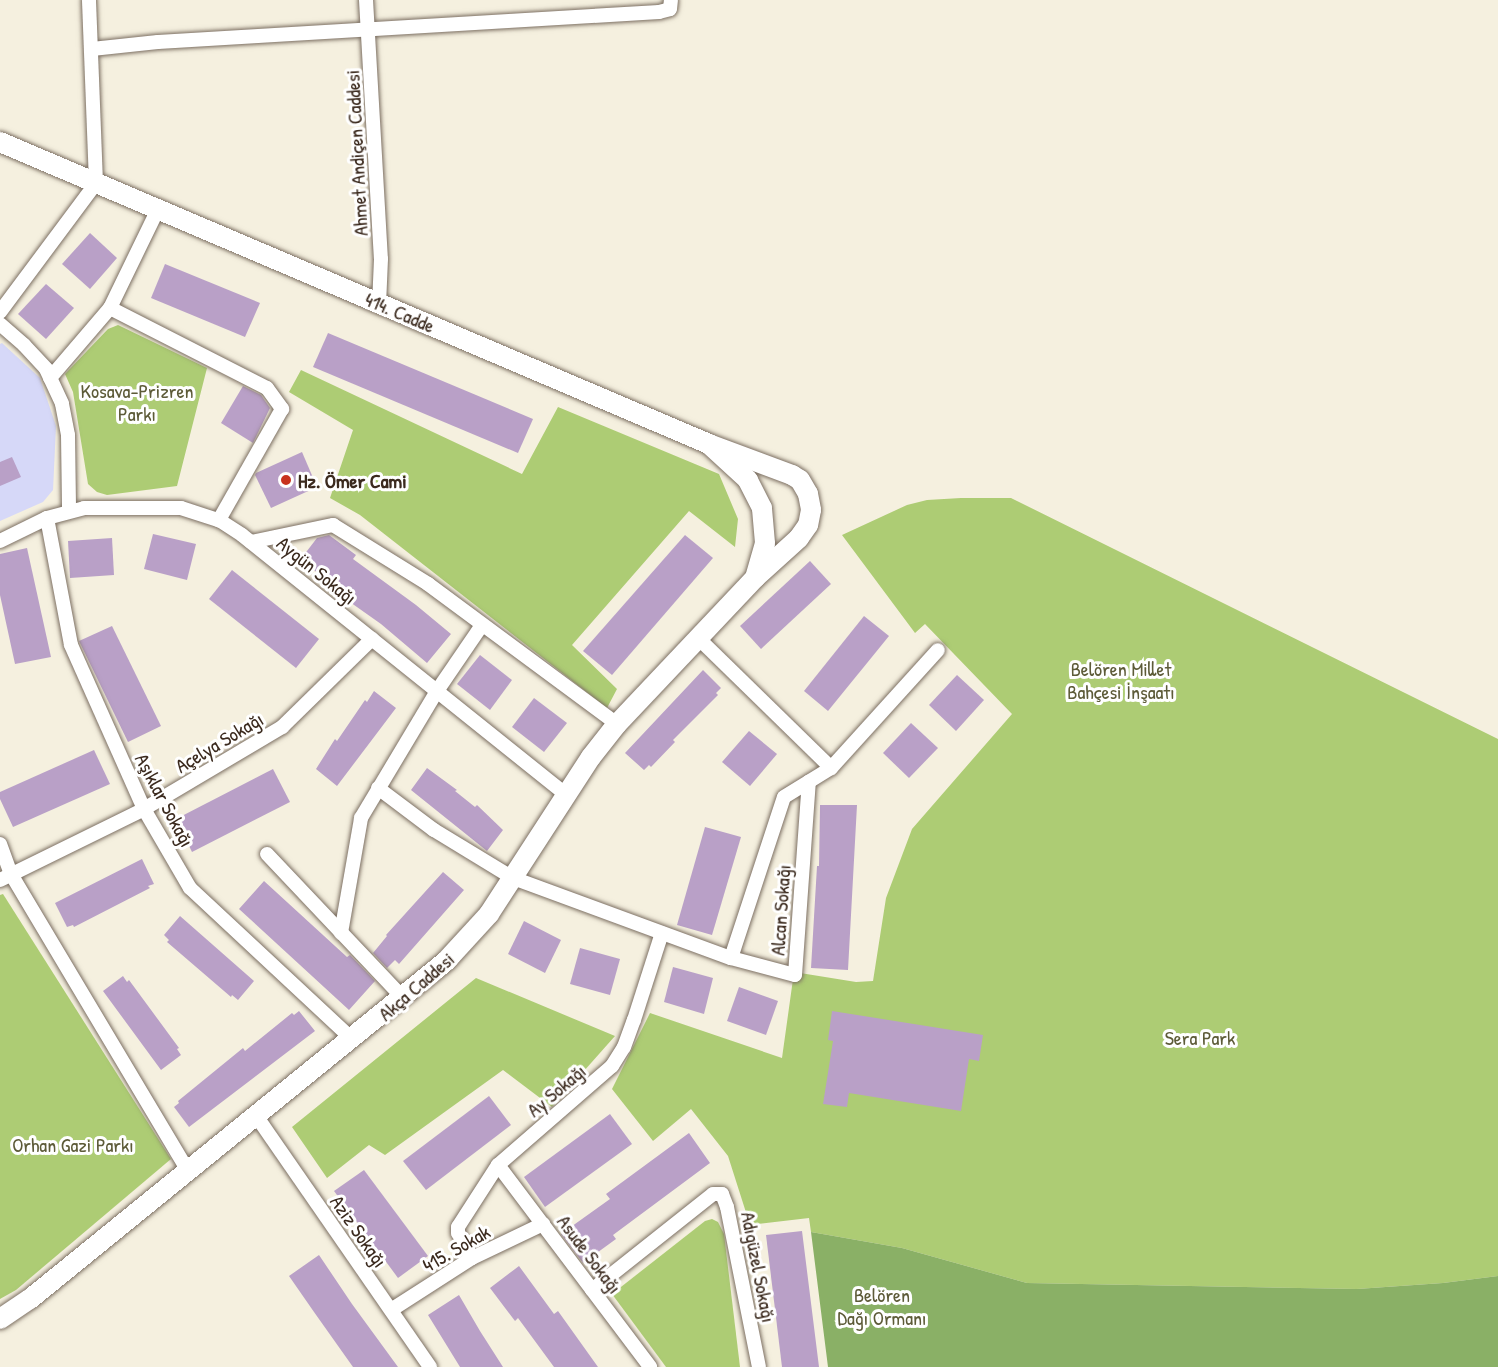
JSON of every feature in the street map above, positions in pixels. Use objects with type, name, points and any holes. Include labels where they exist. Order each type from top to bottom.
[{"type":"main road","name":"414. Cadde","points":[[0,142],[709,444],[777,468],[800,480]]},
{"type":"main road","name":"Akça Caddesi","points":[[709,444],[747,480],[762,508],[765,543],[755,578]]},
{"type":"main road","name":"Akça Caddesi","points":[[0,1319],[30,1299],[403,998],[461,947],[489,914],[566,795],[616,724],[755,578],[798,538],[808,525],[810,502],[800,480]]},
{"type":"street","points":[[0,312],[96,183],[89,0]]},
{"type":"street","name":"Ahmet Andiçen Caddesi","points":[[366,0],[381,259],[379,304]]},
{"type":"street","points":[[92,49],[158,42],[659,12],[670,9],[671,0]]},
{"type":"street","points":[[51,378],[110,308],[158,209]]},
{"type":"street","points":[[110,308],[267,388],[282,409],[219,520]]},
{"type":"street","points":[[0,324],[36,357],[51,378],[62,404],[68,435],[69,510]]},
{"type":"street","name":"Aygün Sokağı","points":[[0,540],[69,510],[102,507],[181,508],[219,520],[251,542],[566,795]]},
{"type":"street","name":"Aşıklar Sokağı","points":[[47,518],[71,645],[144,809],[190,888],[352,1039]]},
{"type":"street","points":[[251,542],[333,525],[428,584],[616,724]]},
{"type":"street","points":[[341,933],[361,818],[437,691],[482,625]]},
{"type":"street","points":[[698,638],[831,768]]},
{"type":"street","name":"Açelya Sokağı","points":[[5,877],[144,809],[282,727],[372,639]]},
{"type":"street","name":"Alcan Sokağı","points":[[731,958],[784,797],[831,768],[938,650]]},
{"type":"street","name":"Alcan Sokağı","points":[[378,789],[434,830],[513,878],[731,958],[795,975],[809,782]]},
{"type":"street","points":[[0,844],[5,877],[188,1171]]},
{"type":"street","points":[[267,854],[403,998]]},
{"type":"street","name":"Ay Sokağı","points":[[472,1257],[457,1230],[498,1165],[603,1076],[616,1061],[634,1020],[662,933]]},
{"type":"street","name":"Aziz Sokağı","points":[[256,1116],[430,1367]]},
{"type":"street","name":"Asude Sokağı","points":[[498,1165],[650,1367]]},
{"type":"street","name":"Adıgüzel Sokağı","points":[[592,1290],[712,1194],[722,1194],[727,1207],[759,1367]]},
{"type":"street","name":"415. Sokak","points":[[391,1310],[472,1257],[543,1224]]},
{"type":"shaded area","points":[[2,343],[40,378],[56,426],[53,490],[43,502],[0,521],[0,344]]},
{"type":"green space","name":"Kosava-Prizren Parkı","points":[[118,325],[207,368],[177,486],[107,495],[97,492],[88,484],[73,392],[65,374],[108,329]]},
{"type":"green space","points":[[301,370],[522,474],[558,407],[719,474],[738,519],[735,547],[689,511],[572,645],[617,689],[607,708],[360,515],[330,498],[353,430],[289,392]]},
{"type":"green space","name":"Sera Park","points":[[1011,498],[1498,739],[1498,1276],[1443,1283],[1357,1289],[1027,1283],[902,1248],[811,1232],[809,1218],[750,1225],[728,1156],[691,1109],[653,1141],[612,1089],[650,1013],[782,1058],[794,972],[856,982],[873,981],[886,898],[912,829],[1012,714],[925,624],[915,633],[842,535],[907,505],[927,500]]},
{"type":"green space","name":"Orhan Gazi Parkı","points":[[3,894],[171,1159],[16,1290],[0,1299],[0,895]]},
{"type":"green space","points":[[476,978],[615,1036],[552,1107],[503,1070],[385,1155],[369,1145],[327,1178],[292,1127]]},
{"type":"green space","points":[[712,1219],[718,1222],[724,1234],[740,1367],[666,1367],[612,1294],[705,1221]]},
{"type":"green space","name":"Belören Dağı Ormanı","points":[[811,1232],[902,1248],[1027,1283],[1357,1289],[1443,1283],[1498,1276],[1498,1367],[828,1367]]},
{"type":"building","points":[[90,233],[117,258],[90,289],[62,264]]},
{"type":"building","points":[[165,264],[260,303],[245,337],[151,298]]},
{"type":"building","points":[[46,284],[74,308],[46,339],[18,314]]},
{"type":"building","points":[[328,333],[533,419],[518,453],[313,367]]},
{"type":"building","points":[[243,386],[261,395],[270,408],[253,443],[221,423]]},
{"type":"building","name":"Hz. Ömer Cami","points":[[302,452],[317,487],[271,508],[256,473]]},
{"type":"building","points":[[12,457],[21,477],[0,486],[0,462]]},
{"type":"building","points":[[153,534],[196,544],[187,580],[144,569]]},
{"type":"building","points":[[329,535],[356,555],[353,559],[451,634],[427,663],[381,624],[347,600],[350,596],[300,560],[317,538]]},
{"type":"building","points":[[685,535],[713,558],[612,675],[583,651]]},
{"type":"building","points":[[112,538],[114,575],[70,578],[68,541]]},
{"type":"building","points":[[27,548],[51,657],[15,664],[0,595],[0,554]]},
{"type":"building","points":[[810,561],[831,584],[761,649],[740,626]]},
{"type":"building","points":[[232,570],[319,639],[296,668],[209,599]]},
{"type":"building","points":[[864,616],[889,636],[828,711],[804,691]]},
{"type":"building","points":[[112,626],[161,726],[128,742],[79,641]]},
{"type":"building","points":[[480,655],[512,680],[490,710],[457,684]]},
{"type":"building","points":[[703,670],[721,688],[716,693],[718,695],[673,740],[675,742],[651,767],[649,765],[644,770],[625,753]]},
{"type":"building","points":[[957,675],[984,700],[956,731],[929,705]]},
{"type":"building","points":[[374,691],[396,708],[337,786],[316,769],[335,739],[337,741],[365,700],[367,702]]},
{"type":"building","points":[[534,698],[567,723],[544,752],[512,727]]},
{"type":"building","points":[[911,723],[938,748],[909,778],[883,753]]},
{"type":"building","points":[[749,731],[777,754],[750,786],[722,762]]},
{"type":"building","points":[[94,750],[110,784],[13,827],[0,799],[0,792]]},
{"type":"building","points":[[427,768],[457,790],[455,791],[475,807],[477,805],[503,830],[487,851],[411,790]]},
{"type":"building","points":[[273,769],[290,802],[192,852],[176,819]]},
{"type":"building","points":[[820,805],[857,805],[848,970],[811,968],[817,866],[819,866]]},
{"type":"building","points":[[705,827],[741,837],[712,935],[677,925]]},
{"type":"building","points":[[142,859],[154,884],[148,886],[150,888],[74,927],[73,925],[67,927],[55,903]]},
{"type":"building","points":[[443,872],[464,890],[399,964],[395,960],[387,968],[373,953],[386,935]]},
{"type":"building","points":[[264,881],[347,957],[350,955],[375,981],[349,1010],[239,909]]},
{"type":"building","points":[[180,916],[254,981],[238,1000],[232,995],[231,997],[167,942],[169,940],[164,935]]},
{"type":"building","points":[[524,921],[561,940],[545,973],[508,954]]},
{"type":"building","points":[[580,948],[620,959],[610,995],[570,984]]},
{"type":"building","points":[[673,967],[713,978],[704,1014],[664,1002]]},
{"type":"building","points":[[123,976],[127,982],[129,980],[179,1048],[177,1049],[181,1055],[161,1070],[103,991]]},
{"type":"building","points":[[739,987],[778,1001],[766,1035],[727,1021]]},
{"type":"building","points":[[299,1011],[315,1031],[189,1127],[174,1107],[179,1103],[178,1101],[243,1048],[245,1051],[292,1013],[294,1015]]},
{"type":"building","points":[[832,1011],[983,1035],[979,1061],[969,1059],[961,1111],[849,1093],[847,1107],[823,1104],[833,1041],[828,1040]]},
{"type":"building","points":[[489,1096],[511,1125],[426,1190],[403,1161]]},
{"type":"building","points":[[610,1114],[632,1144],[545,1207],[524,1177]]},
{"type":"building","points":[[689,1133],[710,1163],[613,1235],[616,1239],[583,1263],[561,1234],[610,1199],[606,1194]]},
{"type":"building","points":[[364,1170],[428,1256],[398,1278],[334,1191]]},
{"type":"building","points":[[802,1231],[819,1367],[782,1367],[766,1235]]},
{"type":"building","points":[[319,1255],[398,1367],[353,1367],[314,1312],[289,1276]]},
{"type":"building","points":[[519,1266],[554,1314],[558,1311],[598,1367],[554,1367],[518,1318],[515,1321],[490,1288]]},
{"type":"building","points":[[459,1295],[503,1367],[460,1367],[428,1315]]},
{"type":"place","name":"Hz. Ömer Cami","points":[[286,480]]},
{"type":"park label","name":"Belören Millet Bahçesi İnşaatı","points":[[1121,680]]}]
